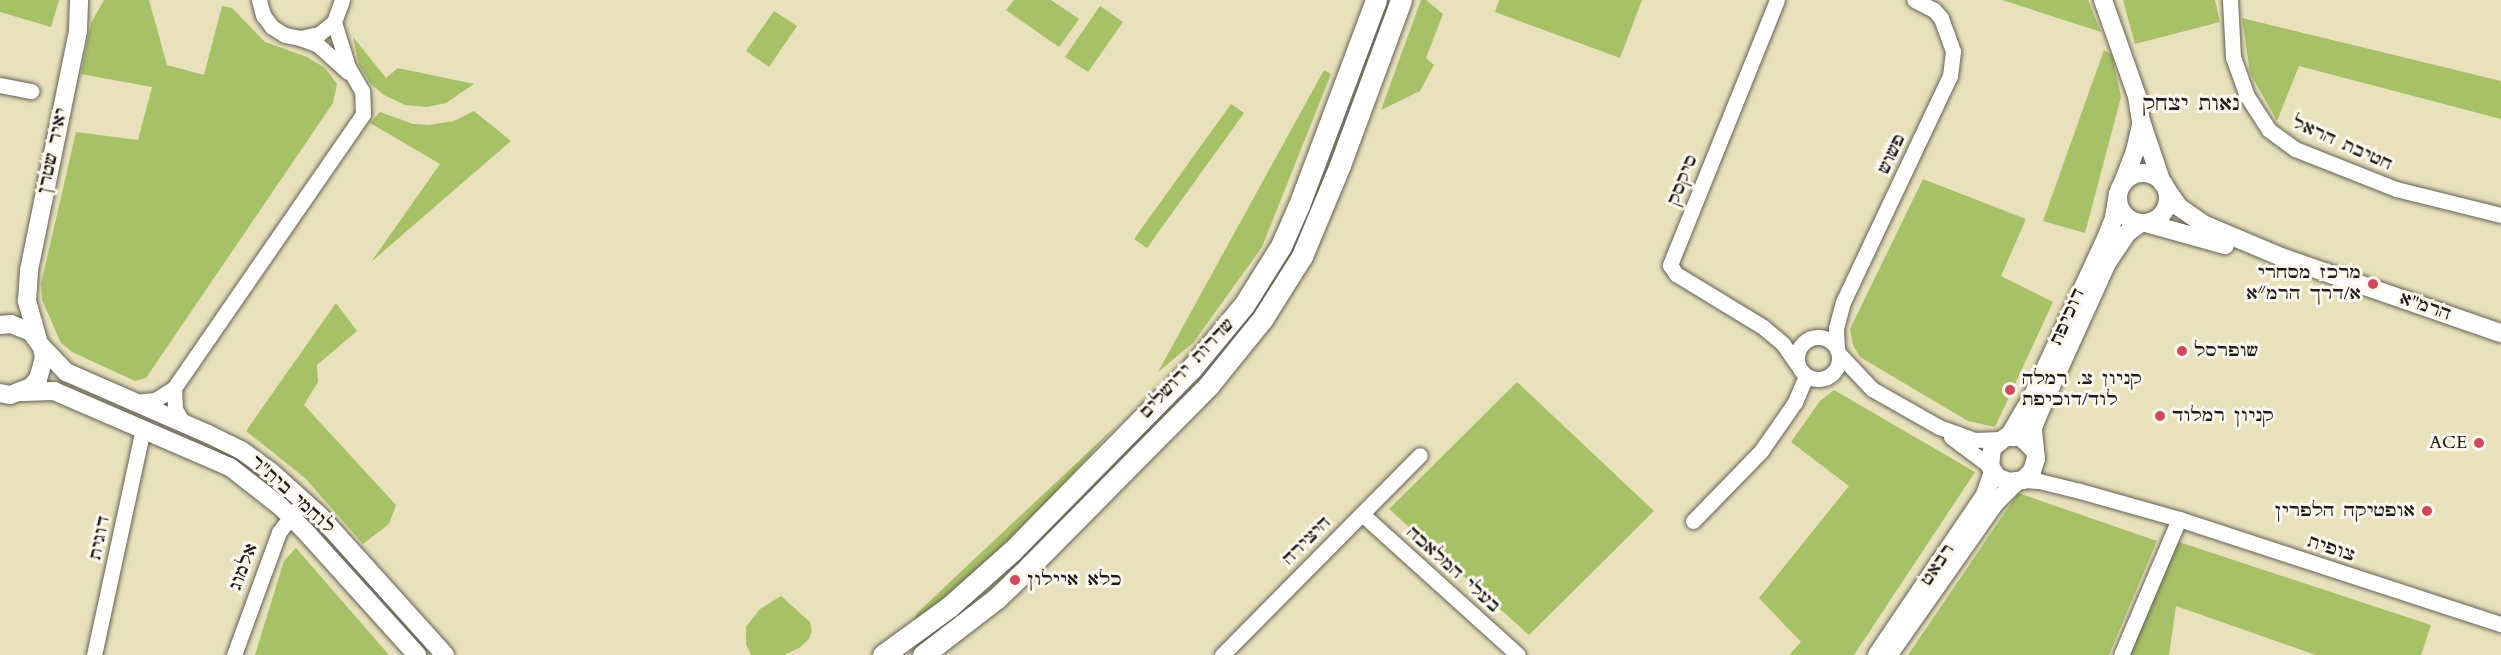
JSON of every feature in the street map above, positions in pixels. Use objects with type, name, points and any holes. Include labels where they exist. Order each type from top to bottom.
[{"type":"main road","name":"שדרות ירושלים","points":[[889,654],[965,594],[1013,550],[1191,369],[1244,305],[1281,246],[1318,157],[1376,0]]},
{"type":"main road","name":"שדרות ירושלים","points":[[923,655],[997,598],[1209,385],[1284,288],[1321,213],[1401,0]]},
{"type":"main road","points":[[939,655],[952,634]]},
{"type":"street","name":"יאיר שטרן","points":[[40,343],[27,301],[29,270],[78,31],[79,0]]},
{"type":"street","name":"יאיר שטרן","points":[[78,31],[93,0]]},
{"type":"street","points":[[246,0],[263,15],[272,27],[285,35],[300,38],[328,53],[355,79]]},
{"type":"street","points":[[259,0],[263,15]]},
{"type":"street","points":[[300,38],[319,34],[334,22],[342,0]]},
{"type":"street","name":"פשוש","points":[[1838,352],[1836,328],[1843,303],[1950,76],[1953,51],[1941,18],[1934,10],[1914,0]]},
{"type":"street","name":"הרמ\"א","points":[[2103,0],[2137,96],[2141,121],[2164,187],[2179,207],[2204,224],[2281,257],[2501,333]]},
{"type":"street","name":"חטיבת הראל","points":[[2230,0],[2233,57],[2247,96],[2269,130],[2295,149],[2396,189],[2501,215]]},
{"type":"street","name":"סיקסק","points":[[1777,2],[1670,265],[1676,274],[1763,327],[1784,344],[1802,370]]},
{"type":"street","points":[[134,402],[155,400],[174,388],[355,129],[363,114],[362,91],[348,67],[334,22]]},
{"type":"street","points":[[0,85],[31,92]]},
{"type":"street","name":"הרמ\"א","points":[[2120,190],[2135,151],[2141,121]]},
{"type":"street","points":[[2149,174],[2164,187],[2168,198],[2164,212],[2153,221],[2144,223],[2126,216],[2121,210],[2120,190],[2133,176],[2149,174]]},
{"type":"street","name":"דוכיפת","points":[[2005,438],[2030,400],[2106,238],[2114,218],[2120,190]]},
{"type":"street","name":"הרמ\"א","points":[[2144,223],[2253,253],[2281,257]]},
{"type":"street","name":"דוכיפת","points":[[2035,455],[2033,428],[2107,263],[2127,232],[2144,223]]},
{"type":"street","name":"יאיר שטרן","points":[[0,325],[14,307],[29,270]]},
{"type":"street","name":"פשוש","points":[[1809,340],[1843,303]]},
{"type":"street","points":[[0,325],[22,326],[40,343],[44,358],[38,379],[22,392]]},
{"type":"street","name":"סיקסק","points":[[1763,327],[1809,340]]},
{"type":"street","points":[[1693,521],[1761,451],[1795,402],[1802,370],[1798,350],[1809,340],[1828,340],[1872,389]]},
{"type":"street","name":"לוחמי בית\"ר","points":[[40,343],[66,372],[241,450],[304,501],[445,655]]},
{"type":"street","points":[[1825,378],[1834,371],[1838,352]]},
{"type":"street","points":[[1802,370],[1819,379],[1825,378],[1872,389],[1940,428],[2003,480],[2020,481],[2032,471],[2035,455],[2022,437],[1975,440],[1940,428]]},
{"type":"street","points":[[174,388],[175,409],[183,423]]},
{"type":"street","name":"לוחמי בית\"ר","points":[[0,393],[54,391],[230,467],[290,516],[417,655]]},
{"type":"street","name":"דוגית","points":[[94,655],[143,428]]},
{"type":"street","points":[[1991,469],[1990,453],[2005,438]]},
{"type":"street","name":"היצירה","points":[[1222,655],[1420,455]]},
{"type":"street","name":"צופית","points":[[2035,455],[2046,472],[2060,482],[2080,491]]},
{"type":"street","name":"רבאט","points":[[1877,655],[1985,495],[1991,469]]},
{"type":"street","name":"צופית","points":[[2020,481],[2039,481],[2179,519],[2501,624]]},
{"type":"street","name":"רבאט","points":[[1888,655],[1995,503],[2020,481]]},
{"type":"street","name":"אלמוג","points":[[234,655],[272,548],[290,516],[304,501]]},
{"type":"street","name":"בעלי המלאכה","points":[[1362,514],[1518,655]]},
{"type":"street","points":[[2121,655],[2179,519]]},
{"type":"green space","points":[[0,0],[59,0],[51,27],[0,12]]},
{"type":"green space","points":[[104,0],[149,0],[167,65],[204,75],[222,6],[232,8],[265,42],[307,57],[325,68],[337,84],[333,103],[146,378],[135,381],[72,352],[61,343],[42,300],[41,284],[76,132],[138,140],[152,87],[81,74],[91,23]]},
{"type":"green space","points":[[1014,0],[1051,0],[1079,19],[1059,47],[1006,10]]},
{"type":"green space","points":[[1421,0],[1426,0],[1443,14],[1426,58],[1434,65],[1420,91],[1381,110]]},
{"type":"green space","points":[[1499,0],[1642,0],[1620,58],[1495,12]]},
{"type":"green space","points":[[2002,0],[2088,0],[2101,32]]},
{"type":"green space","points":[[2123,0],[2215,0],[2220,22],[2135,44]]},
{"type":"green space","points":[[1100,6],[1123,22],[1088,72],[1065,57]]},
{"type":"green space","points":[[774,11],[797,26],[769,67],[746,51]]},
{"type":"green space","points":[[2242,18],[2501,81],[2501,119],[2299,66],[2277,121],[2250,73]]},
{"type":"green space","points":[[353,37],[386,78],[398,68],[474,84],[446,103],[427,107],[405,105],[384,95],[371,84],[359,65]]},
{"type":"green space","points":[[2104,50],[2112,55],[2121,97],[2085,233],[2043,221]]},
{"type":"green space","points":[[1324,70],[1331,74],[1262,247],[1193,343],[1158,372]]},
{"type":"green space","points":[[1231,104],[1244,113],[1147,248],[1134,239]]},
{"type":"green space","points":[[474,111],[511,141],[371,262],[440,164],[370,123],[380,112],[413,124],[429,125],[454,121]]},
{"type":"green space","points":[[1923,179],[2026,219],[2001,276],[2053,302],[1995,427],[1968,421],[1860,357],[1853,345],[1850,329]]},
{"type":"green space","points":[[336,303],[357,331],[317,365],[318,382],[304,405],[396,505],[389,524],[363,544],[305,478],[246,431]]},
{"type":"green space","points":[[1517,382],[1654,511],[1529,635],[1389,509]]},
{"type":"green space","points":[[1834,390],[1975,472],[1854,655],[1789,655],[1801,642],[1759,598],[1849,486],[1791,442],[1820,401]]},
{"type":"green space","points":[[1116,426],[1003,550],[912,625],[917,613]]},
{"type":"green space","points":[[2018,493],[2157,541],[2109,655],[1908,655]]},
{"type":"green space","points":[[2176,541],[2431,625],[2421,655],[2316,655],[2176,606],[2169,655],[2130,655]]},
{"type":"green space","points":[[296,548],[389,655],[255,655],[284,561]]},
{"type":"green space","points":[[781,596],[810,622],[812,631],[809,639],[799,648],[784,655],[751,655],[746,644],[746,627],[760,609]]},
{"type":"place","name":"מרכז מסחרי א/דרך הרמ״א","points":[[2373,284]]},
{"type":"place","name":"שופרסל","points":[[2182,351]]},
{"type":"place","name":"קניון צ. רמלה לוד/דוכיפת","points":[[2010,390]]},
{"type":"place","name":"קניון רמלוד","points":[[2160,416]]},
{"type":"place","name":"ACE","points":[[2479,443]]},
{"type":"place","name":"אופטיקה הלפרין","points":[[2427,511]]},
{"type":"place","name":"כלא איילון","points":[[1015,580]]},
{"type":"district","name":"נאות יצחק","points":[[2191,103]]}]
